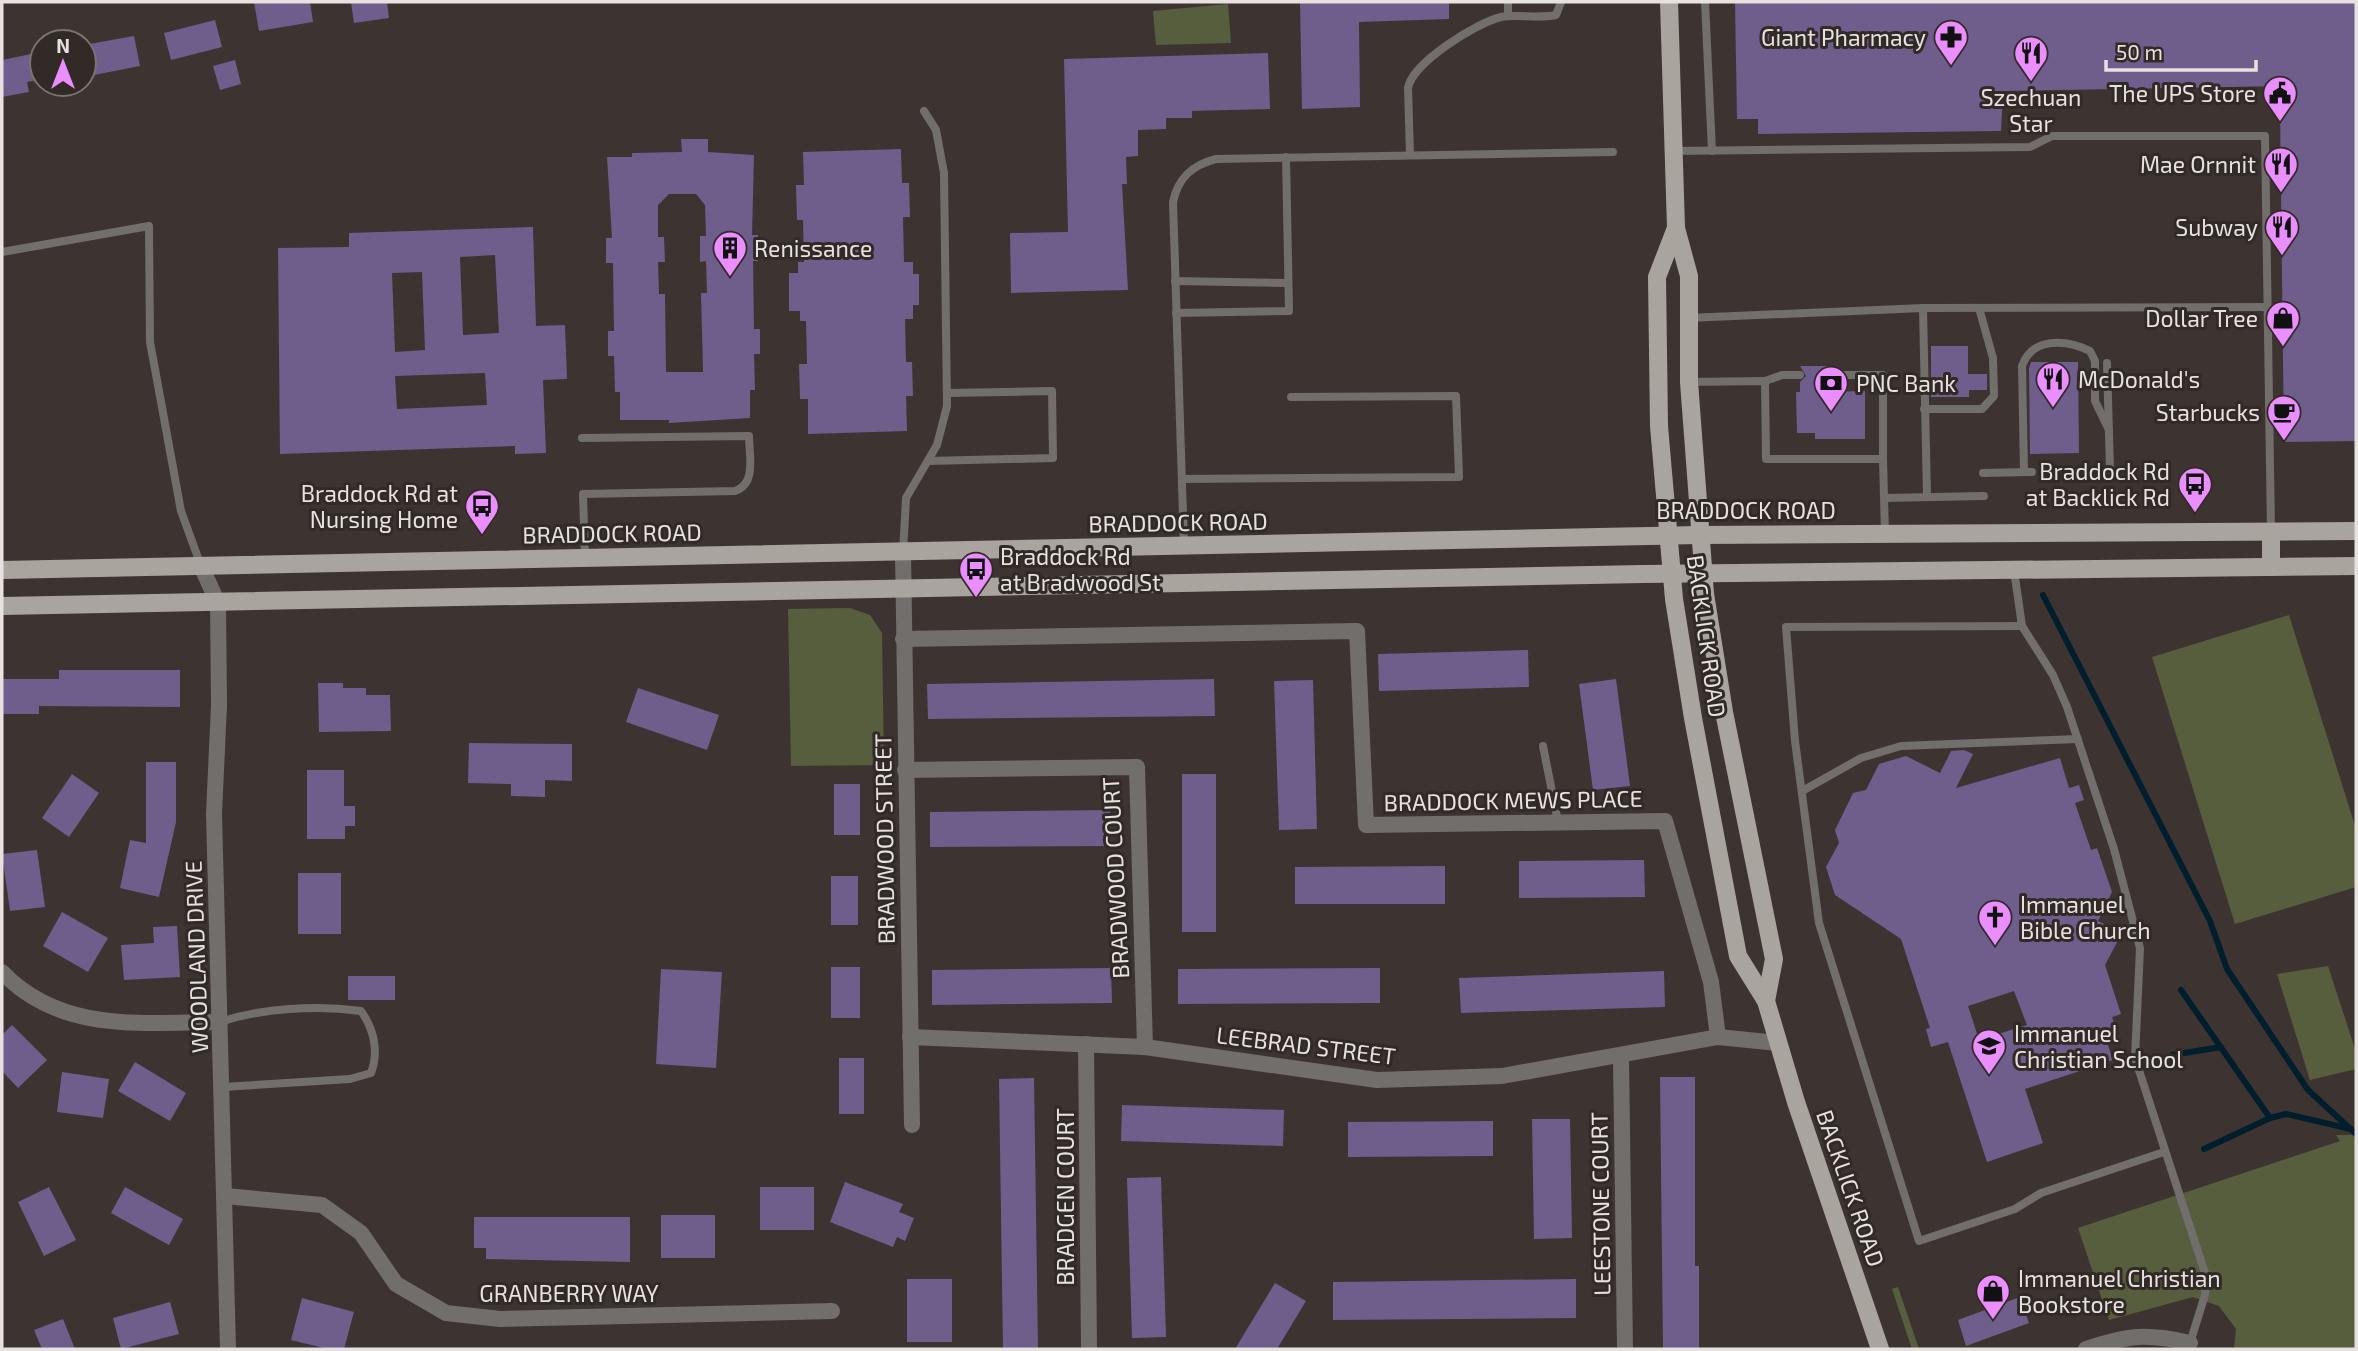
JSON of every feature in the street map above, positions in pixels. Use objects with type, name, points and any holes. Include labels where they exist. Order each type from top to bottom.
[{"type":"main road","name":"BACKLICK ROAD","points":[[1669,2],[1676,228],[1689,276],[1689,382],[1699,535],[1724,712],[1774,959],[1766,1001]]},
{"type":"main road","name":"BACKLICK ROAD","points":[[1676,228],[1657,277],[1659,426],[1672,573],[1693,718],[1738,956],[1766,1001],[1880,1349]]},
{"type":"main road","name":"BRADDOCK ROAD","points":[[2,570],[1668,535],[2356,531]]},
{"type":"main road","points":[[2271,532],[2271,567]]},
{"type":"main road","points":[[2,606],[1672,573],[2356,566]]},
{"type":"street","name":"BRADWOOD STREET","points":[[903,553],[902,639],[912,1125]]},
{"type":"street","name":"WOODLAND DRIVE","points":[[201,566],[218,603],[219,705],[214,814],[228,1349]]},
{"type":"street","name":"BRADDOCK MEWS PLACE","points":[[902,639],[1357,631],[1366,825],[1665,821],[1711,982],[1718,1038]]},
{"type":"street","name":"BRADWOOD COURT","points":[[905,770],[1138,767],[1145,1047]]},
{"type":"street","points":[[2,972],[24,992],[48,1007],[74,1017],[103,1023],[220,1022]]},
{"type":"street","name":"LEEBRAD STREET","points":[[910,1037],[1145,1047],[1377,1080],[1502,1076],[1621,1058],[1718,1038],[1778,1043]]},
{"type":"street","name":"BRADGEN COURT","points":[[1086,1044],[1089,1349]]},
{"type":"street","name":"LEESTONE COURT","points":[[1621,1058],[1625,1349]]},
{"type":"street","name":"GRANBERRY WAY","points":[[225,1196],[321,1205],[361,1233],[396,1284],[446,1312],[500,1320],[832,1311]]},
{"type":"street","points":[[2086,1349],[2145,1334],[2190,1343]]},
{"type":"lane","points":[[1507,2],[1508,16]]},
{"type":"lane","points":[[1410,155],[1408,88],[1413,74],[1472,30],[1508,16],[1556,15],[1561,2]]},
{"type":"lane","points":[[1705,2],[1712,150]]},
{"type":"lane","points":[[903,553],[906,498],[915,477],[928,461],[942,430],[947,393],[944,173],[936,130],[924,111]]},
{"type":"lane","points":[[1674,151],[2030,147],[2052,136],[2265,136],[2271,532]]},
{"type":"lane","points":[[1184,547],[1173,202],[1176,188],[1183,176],[1203,162],[1216,159],[1613,152]]},
{"type":"lane","points":[[1177,313],[1289,311],[1286,157]]},
{"type":"lane","points":[[2,253],[149,226],[150,342],[181,511],[201,566]]},
{"type":"lane","points":[[1175,281],[1288,283]]},
{"type":"lane","points":[[1924,409],[1982,409],[1994,396],[1993,358],[1979,307]]},
{"type":"lane","points":[[1688,318],[1923,308],[2267,307]]},
{"type":"lane","points":[[1923,308],[1927,497]]},
{"type":"lane","points":[[1983,473],[2028,472],[2022,366],[2027,352],[2035,346],[2072,344],[2090,351],[2095,361],[2095,401],[2109,430]]},
{"type":"lane","points":[[2108,363],[2109,471]]},
{"type":"lane","points":[[1689,382],[1765,381],[1782,375],[1800,375]]},
{"type":"lane","points":[[1828,375],[1883,375],[1885,534]]},
{"type":"lane","points":[[1765,381],[1766,459],[1883,458]]},
{"type":"lane","points":[[928,461],[1053,458],[1052,391],[947,393]]},
{"type":"lane","points":[[1182,480],[1459,477],[1456,396],[1291,397]]},
{"type":"lane","points":[[582,438],[749,436],[749,481],[736,491],[583,494],[585,558]]},
{"type":"lane","points":[[1884,498],[1984,496]]},
{"type":"lane","points":[[2014,570],[2022,626],[2053,675],[2078,739],[2114,849],[2140,948],[2134,1053],[2206,1276],[2205,1295],[2190,1343]]},
{"type":"lane","points":[[2022,626],[1786,627],[1788,683],[1804,790],[1819,923],[1919,1241],[2015,1209],[2041,1193],[2164,1152]]},
{"type":"lane","points":[[1804,790],[1861,758],[1912,744],[2078,739]]},
{"type":"lane","points":[[1543,746],[1558,822]]},
{"type":"lane","points":[[220,1022],[242,1014],[343,1008],[361,1011],[370,1023],[375,1061],[371,1073],[350,1079],[223,1087]]},
{"type":"green space","points":[[1228,4],[1231,43],[1156,45],[1153,11]]},
{"type":"green space","points":[[850,608],[870,615],[882,633],[884,765],[791,766],[788,609]]},
{"type":"green space","points":[[2289,615],[2356,829],[2356,887],[2235,924],[2152,657]]},
{"type":"green space","points":[[2328,966],[2356,1052],[2356,1069],[2310,1080],[2277,974]]},
{"type":"green space","points":[[2336,1135],[2356,1135],[2356,1349],[2234,1349],[2236,1329],[2219,1306],[2193,1297],[2109,1320],[2078,1228],[2340,1141]]},
{"type":"green space","points":[[1898,1287],[1919,1349],[1912,1349],[1892,1289]]},
{"type":"building","points":[[254,2],[310,2],[313,22],[259,31]]},
{"type":"building","points":[[351,2],[387,2],[389,18],[354,23]]},
{"type":"building","points":[[1300,2],[1449,2],[1449,19],[1359,22],[1360,107],[1302,109]]},
{"type":"building","points":[[1735,2],[2356,2],[2356,441],[2284,442],[2280,109],[2284,86],[2003,91],[2001,131],[1758,134],[1758,119],[1737,119]]},
{"type":"building","points":[[215,20],[222,47],[171,60],[164,33]]},
{"type":"building","points":[[134,36],[140,66],[98,74],[98,42]]},
{"type":"building","points":[[1268,53],[1270,109],[1192,111],[1192,118],[1166,118],[1166,129],[1138,130],[1138,156],[1126,157],[1127,184],[1122,184],[1128,290],[1011,293],[1010,233],[1068,232],[1064,59]]},
{"type":"building","points":[[28,55],[28,92],[2,97],[2,60]]},
{"type":"building","points":[[235,60],[241,84],[220,90],[213,66]]},
{"type":"building","name":"Renissance","points":[[681,139],[708,139],[708,152],[754,155],[752,235],[758,235],[758,261],[753,261],[754,329],[760,329],[760,354],[754,354],[755,390],[750,390],[750,418],[669,423],[669,420],[620,420],[620,392],[615,392],[614,356],[608,356],[608,331],[614,331],[613,263],[606,263],[606,238],[612,238],[607,157],[632,157],[632,153],[682,152]],"holes":[[[669,194],[696,194],[705,205],[706,236],[700,236],[700,262],[706,261],[707,293],[701,293],[703,372],[666,372],[665,294],[659,294],[658,262],[665,262],[664,237],[658,237],[658,205]]]},
{"type":"building","points":[[901,149],[902,183],[909,183],[910,217],[903,217],[904,262],[913,262],[913,274],[919,274],[919,305],[913,305],[913,319],[905,319],[906,362],[912,362],[913,396],[906,396],[907,431],[808,434],[808,399],[800,399],[799,364],[807,364],[806,321],[800,321],[800,311],[789,311],[789,273],[798,273],[798,262],[804,262],[803,220],[797,220],[796,185],[804,185],[803,152]]},
{"type":"building","points":[[533,227],[536,326],[565,325],[567,379],[543,380],[546,453],[515,454],[515,446],[280,454],[278,248],[349,247],[349,233]],"holes":[[[495,255],[499,333],[463,335],[460,257]],[[422,272],[425,350],[395,352],[392,273]],[[485,373],[487,405],[397,409],[395,376]]]},
{"type":"building","points":[[1931,346],[1968,346],[1968,374],[1987,374],[1987,390],[1969,390],[1969,397],[1931,397]]},
{"type":"building","name":"McDonald's","points":[[2031,362],[2078,362],[2079,453],[2030,454]]},
{"type":"building","name":"PNC Bank","points":[[1800,366],[1828,366],[1822,376],[1828,382],[1828,392],[1865,391],[1865,439],[1815,439],[1815,433],[1797,433],[1796,392],[1800,392],[1800,382],[1806,376]]},
{"type":"building","points":[[1528,650],[1529,687],[1379,691],[1378,654]]},
{"type":"building","points":[[59,670],[180,670],[180,707],[39,706],[39,714],[2,714],[2,679],[59,679]]},
{"type":"building","points":[[1214,679],[1215,716],[928,719],[927,684]]},
{"type":"building","points":[[1616,679],[1630,786],[1593,790],[1579,684]]},
{"type":"building","points":[[1313,680],[1317,829],[1279,830],[1274,681]]},
{"type":"building","points":[[318,683],[343,683],[343,688],[366,688],[366,695],[390,695],[391,731],[319,732]]},
{"type":"building","points":[[638,688],[719,715],[707,750],[626,722]]},
{"type":"building","points":[[469,743],[572,744],[572,781],[545,780],[545,797],[511,796],[511,784],[468,783]]},
{"type":"building","name":"Immanuel Bible Church","points":[[1964,750],[1973,754],[1956,788],[2060,758],[2069,788],[2079,785],[2084,800],[2075,803],[2091,850],[2097,848],[2112,892],[2098,921],[2122,933],[2105,965],[2121,1014],[2112,1017],[2119,1038],[2107,1042],[2113,1060],[2025,1089],[2043,1143],[1987,1162],[1948,1042],[1931,1047],[1926,1029],[1930,1028],[1901,939],[1835,895],[1826,867],[1839,843],[1835,830],[1853,793],[1866,790],[1879,764],[1906,756],[1940,773],[1951,751]],"holes":[[[2014,991],[2027,1025],[1979,1040],[1968,1006]]]},
{"type":"building","points":[[146,762],[176,762],[176,822],[159,897],[120,888],[130,840],[146,843]]},
{"type":"building","points":[[307,770],[344,770],[344,806],[355,806],[355,826],[345,826],[345,839],[307,839]]},
{"type":"building","points":[[72,774],[99,793],[69,837],[42,818]]},
{"type":"building","points":[[1182,774],[1216,774],[1216,932],[1182,932]]},
{"type":"building","points":[[834,784],[860,784],[860,835],[834,835]]},
{"type":"building","points":[[1110,810],[1111,846],[930,847],[930,812]]},
{"type":"building","points":[[37,850],[45,907],[10,911],[2,854]]},
{"type":"building","points":[[1644,860],[1645,897],[1519,898],[1519,861]]},
{"type":"building","points":[[1445,866],[1445,904],[1295,904],[1295,867]]},
{"type":"building","points":[[298,873],[341,873],[341,934],[298,934]]},
{"type":"building","points":[[831,876],[858,876],[858,925],[831,925]]},
{"type":"building","points":[[62,912],[108,938],[88,972],[43,946]]},
{"type":"building","points":[[177,926],[180,977],[124,980],[121,945],[154,943],[153,927]]},
{"type":"building","points":[[831,967],[860,967],[860,1018],[831,1018]]},
{"type":"building","points":[[1111,968],[1112,1003],[932,1005],[932,970]]},
{"type":"building","points":[[1380,968],[1380,1003],[1178,1004],[1178,969]]},
{"type":"building","points":[[661,969],[722,972],[716,1068],[656,1064]]},
{"type":"building","points":[[1664,971],[1665,1007],[1461,1013],[1459,978]]},
{"type":"building","points":[[348,976],[395,976],[395,1000],[348,1000]]},
{"type":"building","points":[[12,1025],[47,1060],[18,1088],[2,1071],[2,1035]]},
{"type":"building","points":[[839,1058],[864,1058],[864,1114],[839,1114]]},
{"type":"building","points":[[135,1062],[186,1093],[170,1121],[118,1091]]},
{"type":"building","points":[[62,1072],[109,1079],[103,1118],[57,1112]]},
{"type":"building","points":[[1660,1077],[1695,1077],[1695,1266],[1699,1266],[1699,1349],[1663,1349]]},
{"type":"building","points":[[1034,1078],[1038,1349],[1003,1349],[999,1079]]},
{"type":"building","points":[[1122,1105],[1284,1110],[1283,1146],[1121,1141]]},
{"type":"building","points":[[1532,1119],[1570,1119],[1572,1238],[1534,1239]]},
{"type":"building","points":[[1493,1121],[1493,1156],[1348,1157],[1348,1122]]},
{"type":"building","points":[[1161,1177],[1166,1337],[1132,1338],[1127,1178]]},
{"type":"building","points":[[845,1182],[903,1204],[899,1212],[914,1218],[905,1241],[897,1237],[893,1247],[830,1222]]},
{"type":"building","points":[[49,1187],[76,1240],[44,1256],[18,1202]]},
{"type":"building","points":[[125,1187],[183,1219],[169,1245],[111,1213]]},
{"type":"building","points":[[760,1187],[814,1187],[814,1230],[760,1230]]},
{"type":"building","points":[[661,1215],[715,1215],[715,1258],[661,1258]]},
{"type":"building","points":[[474,1217],[630,1217],[630,1262],[486,1259],[486,1248],[474,1248]]},
{"type":"building","points":[[907,1279],[952,1279],[952,1342],[907,1342]]},
{"type":"building","points":[[1576,1279],[1576,1318],[1333,1320],[1333,1282]]},
{"type":"building","points":[[1275,1283],[1306,1301],[1277,1349],[1235,1349]]},
{"type":"building","name":"Immanuel Christian Bookstore","points":[[2020,1297],[2029,1323],[1966,1346],[1958,1320]]},
{"type":"building","points":[[302,1298],[354,1312],[344,1349],[328,1349],[291,1340]]},
{"type":"building","points":[[170,1302],[179,1334],[121,1349],[113,1318]]},
{"type":"building","points":[[63,1319],[75,1349],[42,1349],[34,1330]]},
{"type":"waterway","points":[[2043,595],[2210,921],[2227,969],[2308,1090],[2356,1134]]},
{"type":"waterway","points":[[2181,990],[2270,1118]]},
{"type":"waterway","points":[[2172,1055],[2221,1047]]},
{"type":"waterway","points":[[2204,1149],[2270,1118],[2286,1114],[2351,1129]]},
{"type":"place","name":"Giant Pharmacy","points":[[1951,67]]},
{"type":"place","name":"Szechuan Star","points":[[2031,83]]},
{"type":"place","name":"The UPS Store","points":[[2280,123]]},
{"type":"place","name":"Mae Ornnit","points":[[2281,194]]},
{"type":"place","name":"Subway","points":[[2282,257]]},
{"type":"place","name":"Renissance","points":[[730,278]]},
{"type":"place","name":"Dollar Tree","points":[[2283,348]]},
{"type":"place","name":"McDonald's","points":[[2053,409]]},
{"type":"place","name":"PNC Bank","points":[[1831,413]]},
{"type":"place","name":"Starbucks","points":[[2284,442]]},
{"type":"place","name":"Braddock Rd at Backlick Rd","points":[[2195,514]]},
{"type":"place","name":"Braddock Rd at Nursing Home","points":[[482,536]]},
{"type":"place","name":"Braddock Rd at Bradwood St","points":[[976,599]]},
{"type":"place","name":"Immanuel Bible Church","points":[[1995,947]]},
{"type":"place","name":"Immanuel Christian School","points":[[1989,1076]]},
{"type":"place","name":"Immanuel Christian Bookstore","points":[[1993,1321]]}]
